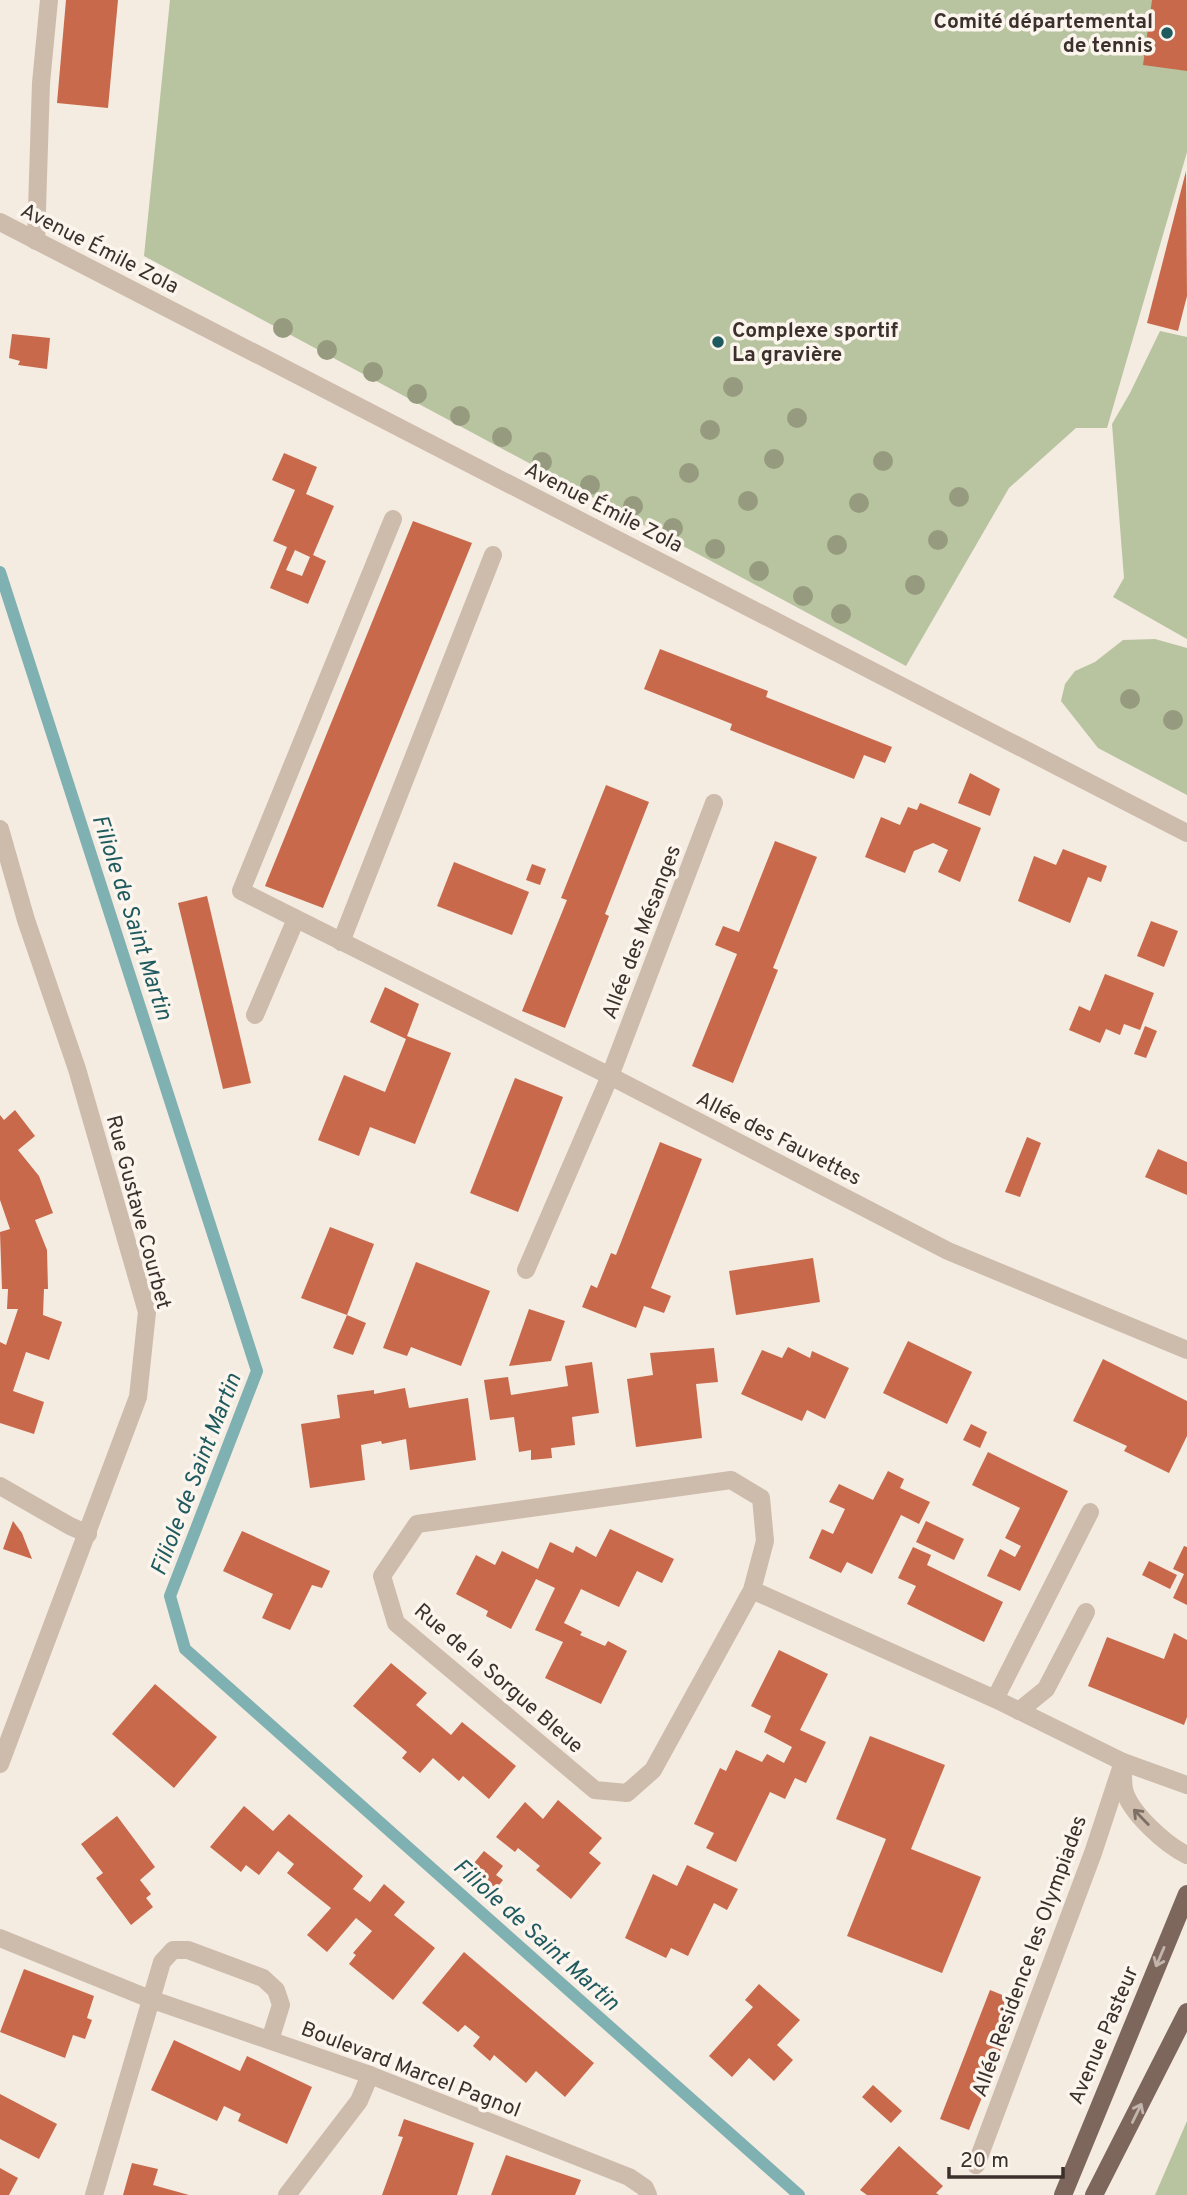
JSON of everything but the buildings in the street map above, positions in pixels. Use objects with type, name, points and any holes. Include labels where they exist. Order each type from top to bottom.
[{"type":"main road","name":"Avenue Pasteur","points":[[1063,2195],[1187,1894]]},
{"type":"main road","points":[[1094,2195],[1187,2012]]},
{"type":"street","points":[[36,241],[41,83],[49,0]]},
{"type":"street","name":"Avenue Émile Zola","points":[[0,222],[1187,833]]},
{"type":"street","name":"Allée des Fauvettes","points":[[393,519],[241,891],[610,1076],[948,1251],[1187,1350]]},
{"type":"street","points":[[341,942],[493,555]]},
{"type":"street","name":"Allée des Mésanges","points":[[526,1270],[610,1076],[715,803]]},
{"type":"street","name":"Rue Gustave Courbet","points":[[0,829],[26,920],[77,1069],[147,1312],[138,1397],[0,1764]]},
{"type":"street","points":[[255,1015],[296,919]]},
{"type":"street","name":"Rue de la Sorgue Bleue","points":[[731,1480],[761,1498],[765,1541],[752,1590],[653,1770],[627,1793],[595,1790],[396,1623],[382,1576],[417,1524],[731,1480]]},
{"type":"street","points":[[0,1486],[70,1527],[88,1534]]},
{"type":"street","points":[[995,1699],[1090,1512]]},
{"type":"street","points":[[752,1590],[995,1699],[1123,1762],[1187,1785]]},
{"type":"street","points":[[1019,1711],[1046,1689],[1086,1612]]},
{"type":"street","points":[[1123,1762],[1124,1790],[1135,1811],[1177,1851],[1187,1856]]},
{"type":"street","name":"Allée Residence les Olympiades","points":[[976,2165],[1093,1853],[1123,1762]]},
{"type":"street","name":"Boulevard Marcel Pagnol","points":[[0,1938],[150,1998],[370,2075],[629,2177],[645,2188],[648,2195]]},
{"type":"street","points":[[93,2195],[150,1998],[162,1962],[173,1950],[188,1950],[263,1978],[276,1990],[281,2005],[270,2040]]},
{"type":"street","points":[[287,2195],[359,2101],[370,2075]]},
{"type":"green space","name":"Complexe sportif La gravière","points":[[170,0],[1187,0],[1187,152],[1107,428],[1076,428],[1009,488],[906,666],[144,256]]},
{"type":"green space","points":[[1160,331],[1187,337],[1187,639],[1113,597],[1124,578],[1112,424]]},
{"type":"green space","points":[[1155,639],[1187,648],[1187,795],[1098,748],[1061,701],[1065,684],[1075,671],[1095,662],[1123,640]]},
{"type":"green space","points":[[1187,2121],[1187,2195],[1155,2195]]},
{"type":"waterway","name":"Filiole de Saint Martin","points":[[0,572],[257,1371],[170,1596],[185,1649],[799,2195]]},
{"type":"place","name":"Comité départemental de tennis","points":[[1167,33]]},
{"type":"place","name":"Complexe sportif La gravière","points":[[718,342]]}]
